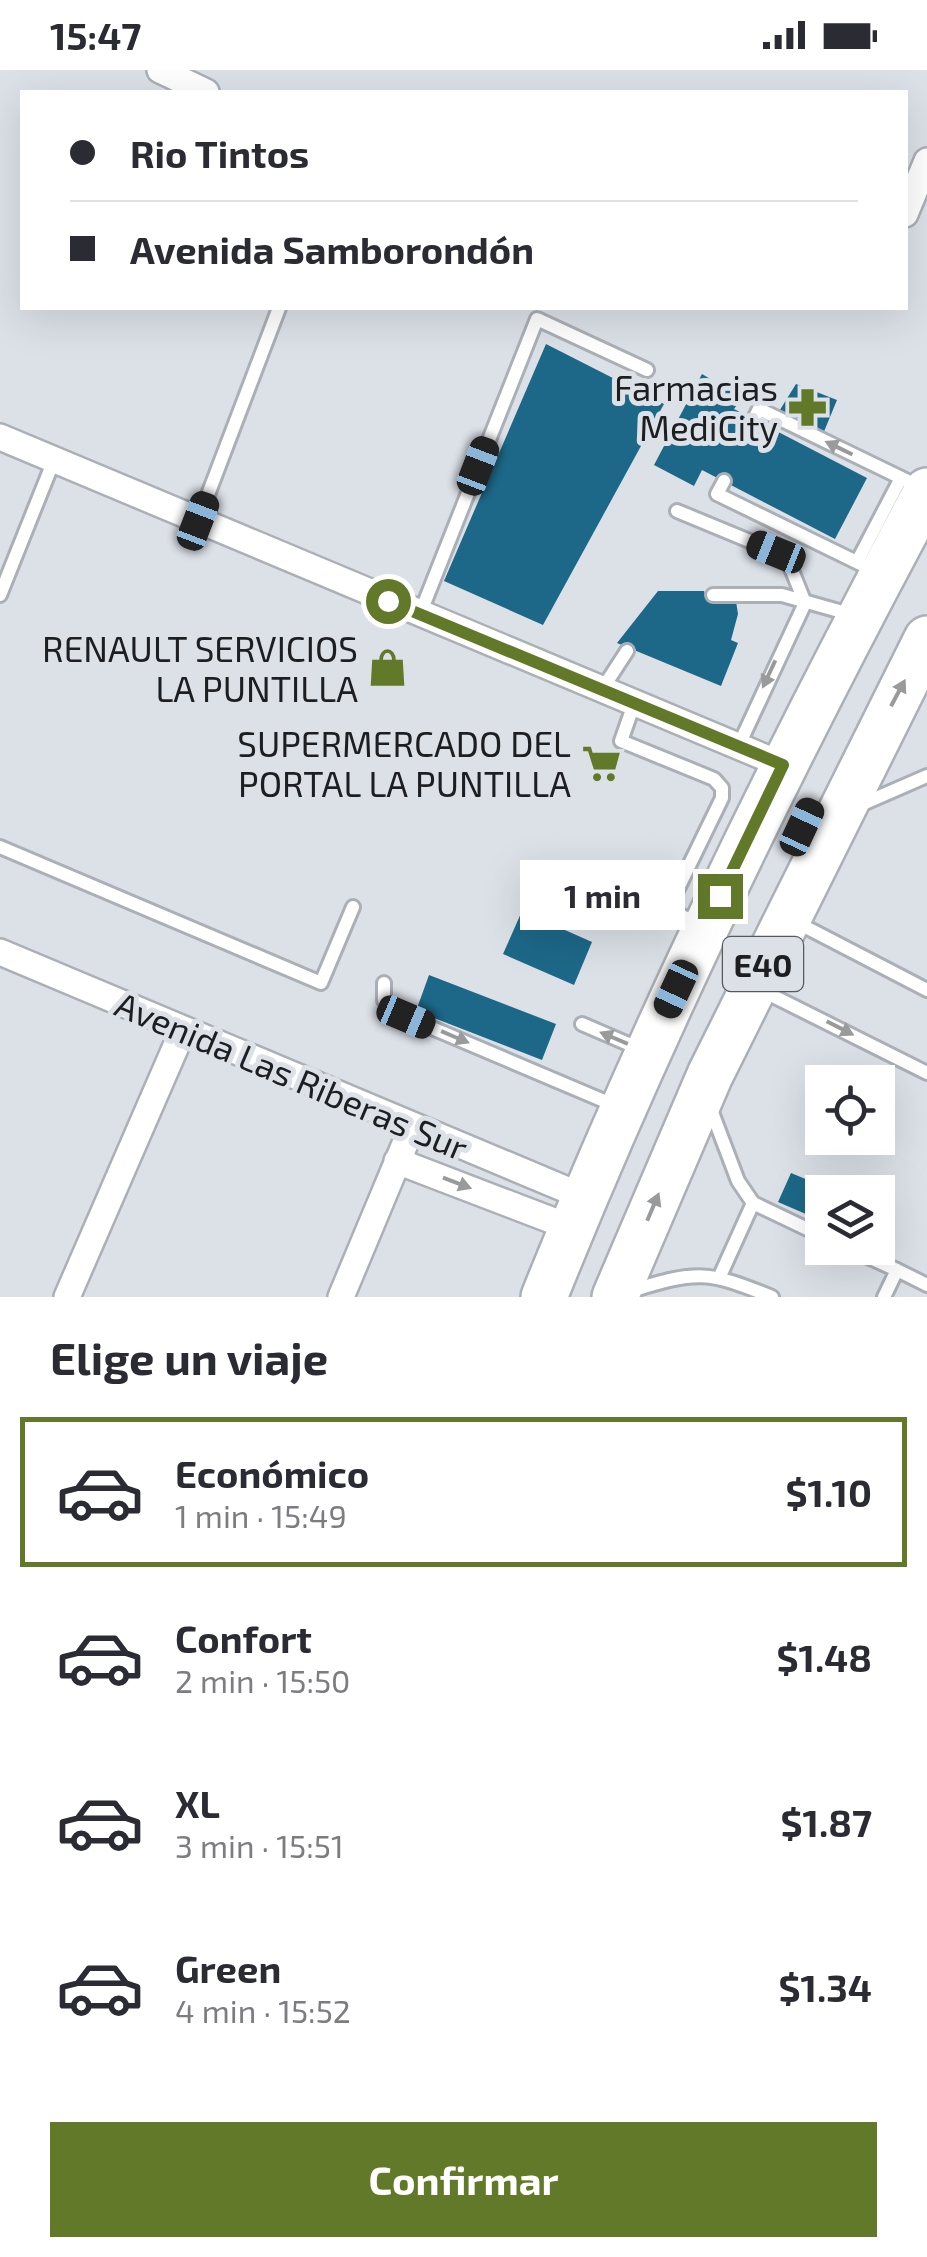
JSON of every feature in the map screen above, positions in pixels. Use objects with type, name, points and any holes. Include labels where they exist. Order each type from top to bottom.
[{"type":"highway","name":"E40","points":[[544,1297],[646,1052],[687,918],[783,765],[859,617],[870,568],[920,488]]},
{"type":"highway","points":[[873,740],[865,749],[847,752],[838,746],[835,727],[904,587],[920,488]]},
{"type":"highway","name":"E40","points":[[615,1297],[707,1082],[873,740],[927,639]]},
{"type":"highway","points":[[707,1082],[738,956],[815,801],[814,784],[783,765]]},
{"type":"street","points":[[160,70],[202,90]]},
{"type":"street","points":[[908,207],[927,161]]},
{"type":"street","points":[[0,437],[783,765]]},
{"type":"street","name":"Avenida Las Riberas Sur","points":[[0,952],[412,1126],[578,1212]]},
{"type":"street","points":[[67,1297],[183,1030]]},
{"type":"street","points":[[341,1297],[412,1126]]},
{"type":"street","name":"Avenida Las Riberas Sur","points":[[397,1160],[578,1212]]},
{"type":"lane","points":[[198,521],[278,310]]},
{"type":"lane","points":[[420,614],[537,319],[647,370]]},
{"type":"lane","points":[[754,420],[759,409],[920,488]]},
{"type":"lane","points":[[0,595],[54,460]]},
{"type":"lane","points":[[724,481],[717,494],[870,568]]},
{"type":"lane","points":[[677,512],[776,552],[788,563],[804,603],[738,746]]},
{"type":"lane","points":[[713,595],[782,595],[859,617]]},
{"type":"lane","points":[[601,691],[627,650]]},
{"type":"lane","points":[[628,892],[687,918],[722,798],[722,788],[714,779],[622,740],[634,704]]},
{"type":"lane","points":[[838,815],[927,776]]},
{"type":"lane","points":[[0,847],[322,983],[353,907]]},
{"type":"lane","points":[[787,917],[927,990]]},
{"type":"lane","points":[[384,983],[384,1000],[406,1017],[622,1109]]},
{"type":"lane","points":[[753,985],[927,1072]]},
{"type":"lane","points":[[582,1024],[646,1052]]},
{"type":"lane","points":[[707,1082],[738,1181],[753,1204],[805,1228]]},
{"type":"lane","points":[[720,1276],[753,1204]]},
{"type":"lane","points":[[886,1265],[927,1285]]},
{"type":"lane","points":[[884,1297],[897,1270]]},
{"type":"lane","points":[[615,1297],[676,1277],[720,1276],[772,1297]]},
{"type":"building","points":[[546,344],[664,404],[543,625],[444,581]]},
{"type":"building","points":[[702,374],[742,398],[734,409],[867,478],[835,539],[702,470],[694,486],[654,465]]},
{"type":"building","name":"Farmacias MediCity","points":[[796,384],[837,400],[823,434],[778,413]]},
{"type":"building","points":[[658,591],[704,591],[707,600],[736,601],[738,614],[731,640],[738,643],[721,686],[617,643]]},
{"type":"building","points":[[522,911],[592,942],[574,985],[503,954]]},
{"type":"building","points":[[429,975],[556,1024],[542,1060],[416,1011]]},
{"type":"building","points":[[791,1173],[805,1179],[805,1214],[778,1202]]},
{"type":"place","name":"Farmacias MediCity","points":[[808,407]]},
{"type":"place","name":"RENAULT SERVICIOS LA PUNTILLA","points":[[388,668]]},
{"type":"place","name":"SUPERMERCADO DEL PORTAL LA PUNTILLA","points":[[601,763]]},
{"type":"route","points":[[388,601],[783,765],[720,896]]}]
